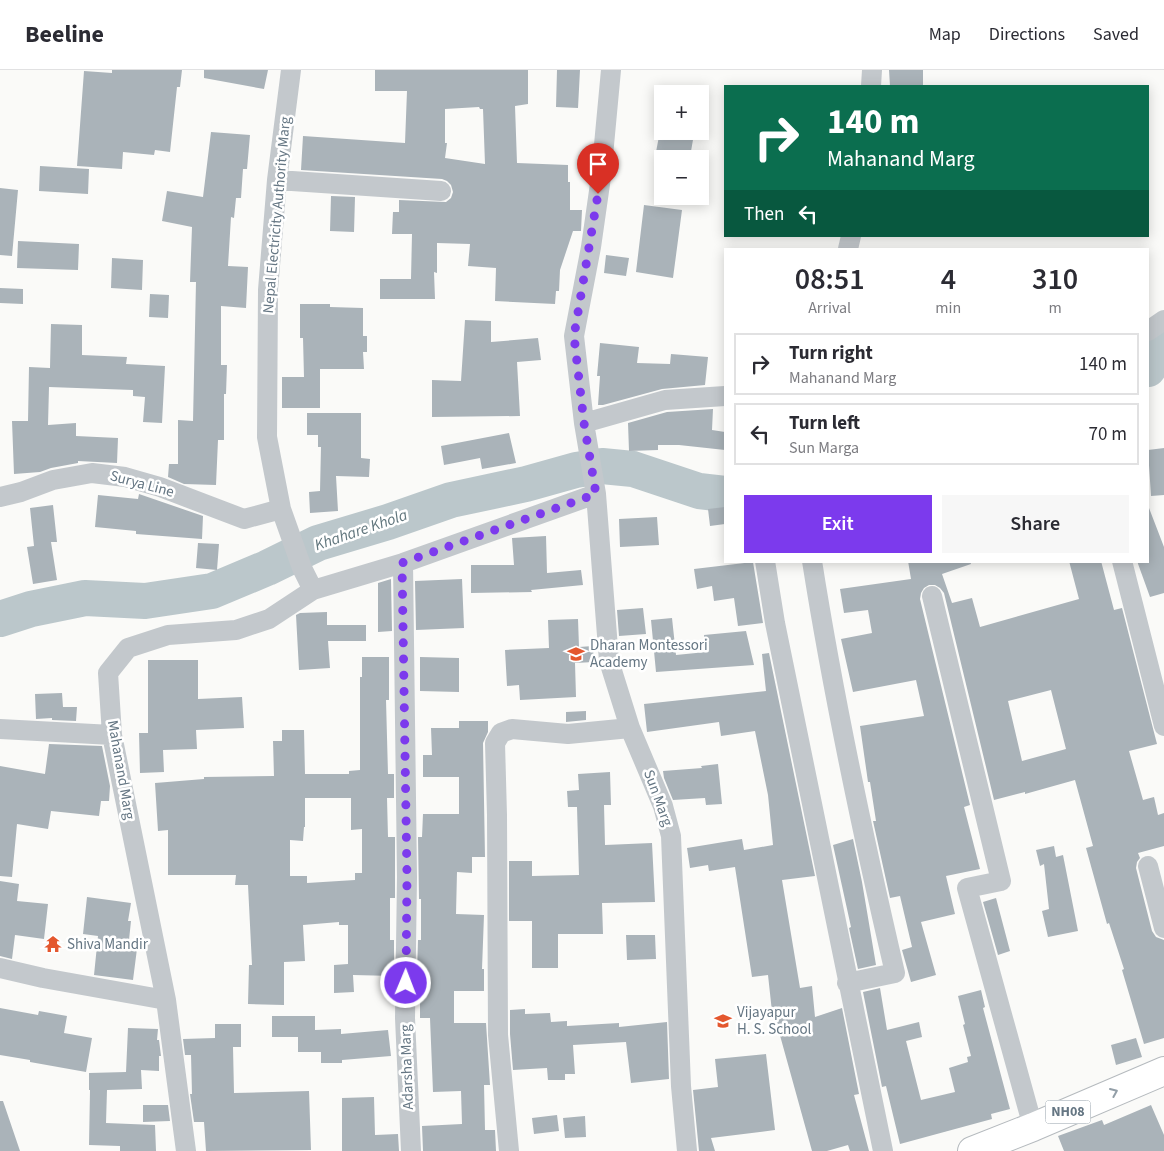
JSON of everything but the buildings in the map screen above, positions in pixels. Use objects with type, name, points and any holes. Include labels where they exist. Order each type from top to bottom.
[{"type":"main road","name":"NH08","points":[[972,1151],[1164,1071]]},
{"type":"street","name":"Nepal Electricity Authority Marg","points":[[291,70],[277,180],[268,290],[267,437],[280,509],[302,568],[313,590]]},
{"type":"street","points":[[611,70],[601,177],[591,247],[574,336],[584,423],[665,400],[724,396]]},
{"type":"street","points":[[871,85],[872,70]]},
{"type":"street","points":[[277,180],[441,191]]},
{"type":"street","points":[[1149,330],[1164,320]]},
{"type":"street","name":"Sun Marg","points":[[584,423],[594,488],[609,661],[630,728],[663,806],[671,836],[681,1086],[687,1151]]},
{"type":"street","name":"Surya Line","points":[[0,496],[21,492],[53,480],[92,473],[125,477],[160,487],[244,519],[280,509]]},
{"type":"street","name":"Mahanand Marg","points":[[186,1151],[166,1000],[112,735],[108,673],[128,648],[168,635],[236,630],[269,619],[313,590],[402,563],[594,488]]},
{"type":"street","name":"Adarsha Marg","points":[[402,563],[407,877],[406,1018],[411,1151]]},
{"type":"street","points":[[765,563],[775,623],[882,1151]]},
{"type":"street","points":[[812,563],[861,828],[894,973],[847,983]]},
{"type":"street","points":[[1123,563],[1164,726]]},
{"type":"street","points":[[932,596],[1001,881],[967,888],[1033,1127]]},
{"type":"street","points":[[508,1151],[498,1035],[495,743],[501,733],[512,729],[568,734],[630,728]]},
{"type":"street","points":[[0,729],[112,735]]},
{"type":"street","points":[[1148,866],[1164,928]]},
{"type":"street","points":[[0,968],[166,1000]]},
{"type":"waterway","name":"Khahare Khola","points":[[1149,368],[1164,345]]},
{"type":"waterway","name":"Khahare Khola","points":[[0,619],[31,609],[85,598],[145,601],[212,591],[267,568],[318,543],[388,522],[451,500],[526,484],[576,470],[602,466],[633,469],[699,491],[724,494]]},
{"type":"place","name":"Dharan Montessori Academy","points":[[576,654]]},
{"type":"place","name":"Shiva Mandir","points":[[53,944]]},
{"type":"place","name":"Vijayapur H. S. School","points":[[723,1021]]},
{"type":"route","points":[[406,983],[407,877],[402,563],[596,494],[592,482],[574,336],[591,247],[598,194]]}]
